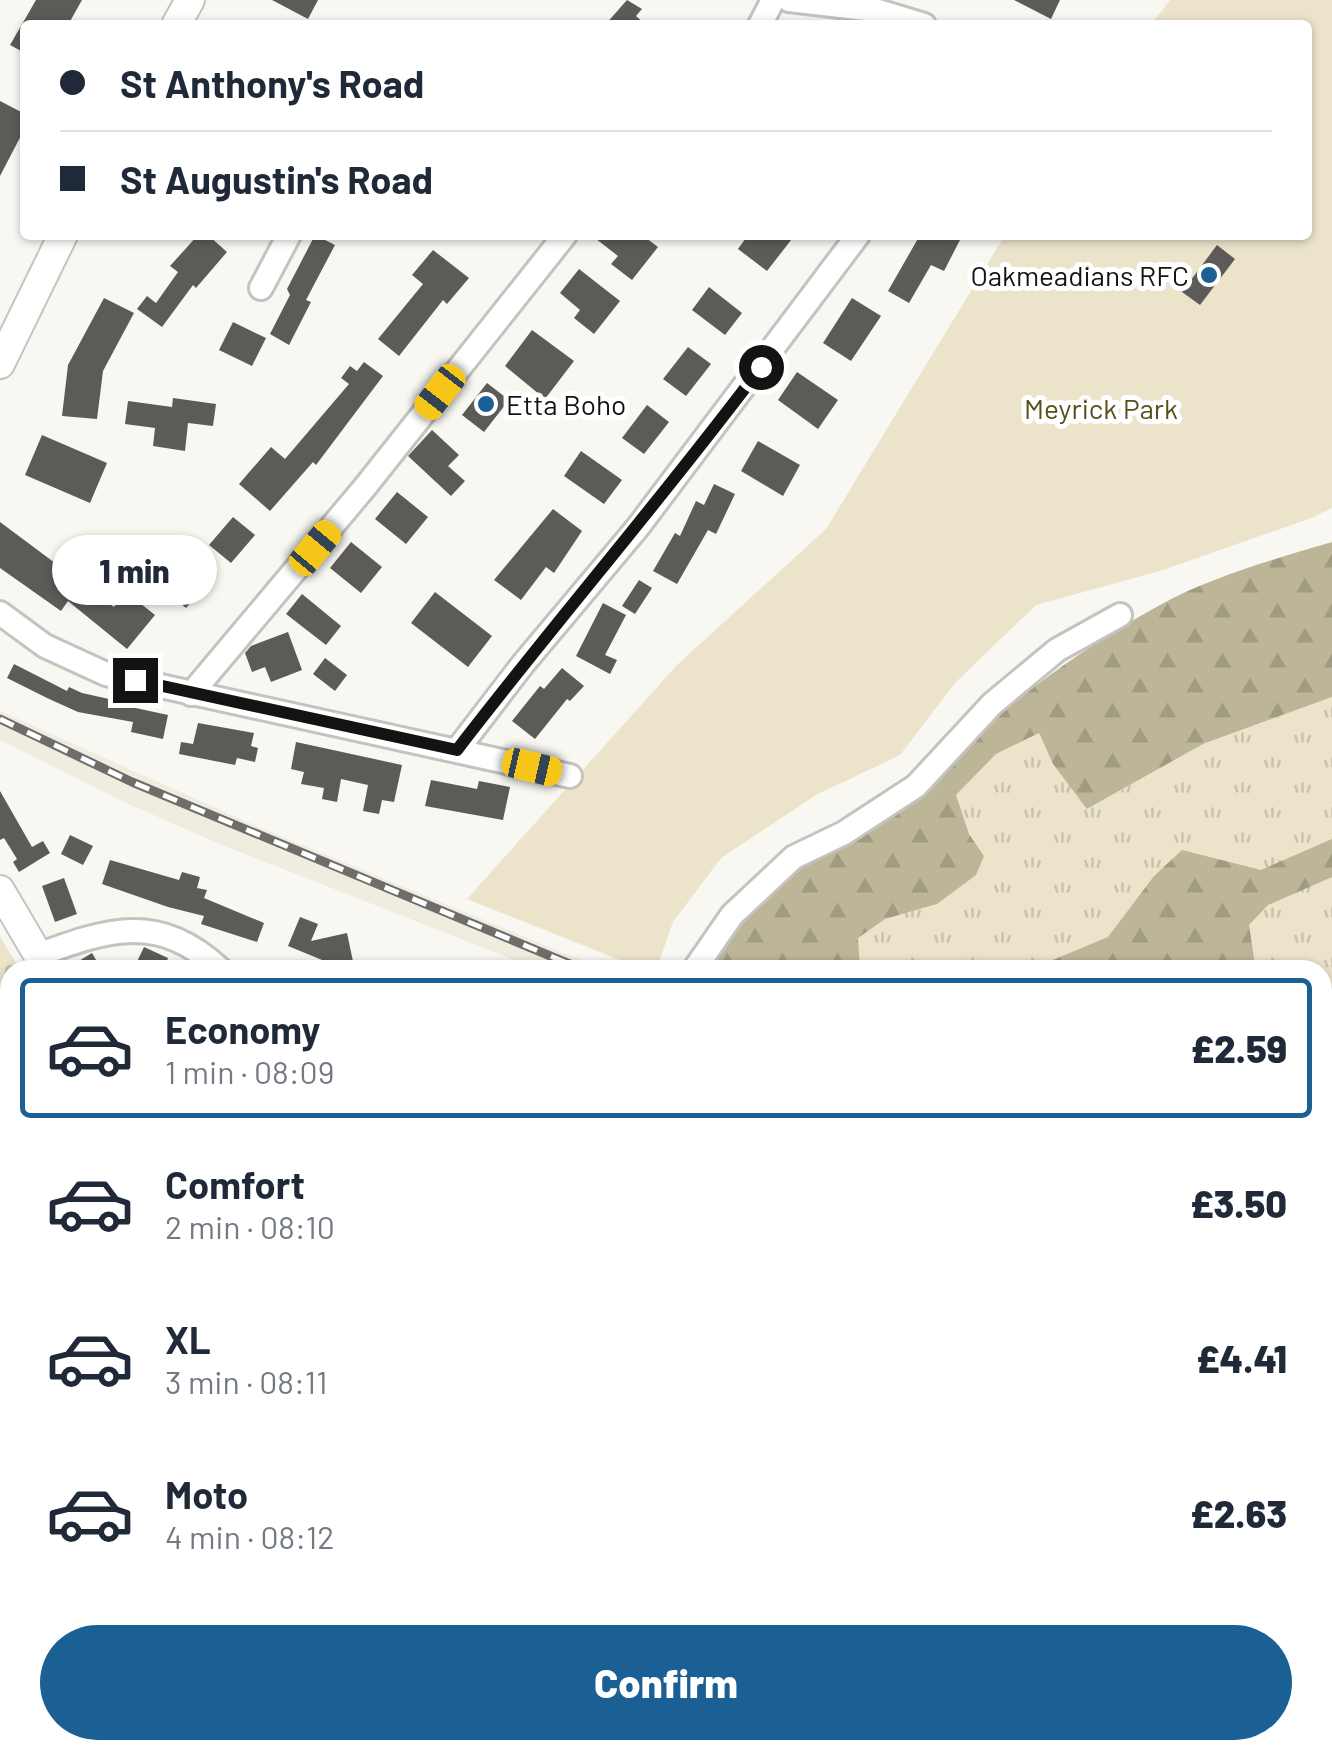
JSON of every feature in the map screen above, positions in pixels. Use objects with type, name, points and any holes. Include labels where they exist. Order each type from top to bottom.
[{"type":"main road","points":[[0,364],[61,240]]},
{"type":"main road","points":[[0,890],[42,960]]},
{"type":"street","points":[[790,0],[875,10],[908,20]]},
{"type":"street","points":[[261,288],[286,240]]},
{"type":"street","points":[[192,694],[365,487],[562,240]]},
{"type":"street","points":[[457,750],[522,664],[661,498],[854,240]]},
{"type":"street","points":[[0,613],[45,646],[106,674],[570,776]]},
{"type":"street","points":[[701,960],[732,916],[794,856],[844,833],[916,786],[992,704],[1057,650],[1120,616]]},
{"type":"street","points":[[47,960],[96,934],[125,928],[156,933],[207,960]]},
{"type":"shaded area","points":[[0,711],[254,825],[581,960],[515,960],[222,845],[124,802],[0,740]]},
{"type":"green space","name":"Meyrick Park","points":[[1170,0],[1332,0],[1332,508],[1160,571],[1036,605],[955,683],[900,755],[816,795],[721,858],[673,922],[660,960],[620,960],[467,899],[677,665],[826,529],[1002,240],[1312,240],[1312,20],[1155,20]]},
{"type":"green space","points":[[1332,542],[1332,697],[1203,744],[1087,809],[1053,764],[1039,733],[996,754],[956,795],[969,834],[984,856],[976,875],[937,904],[885,919],[858,938],[859,960],[714,960],[743,915],[767,892],[919,792],[991,722],[1072,659],[1180,595],[1244,569]]},
{"type":"green space","points":[[1332,697],[1332,960],[859,960],[857,938],[885,919],[937,904],[984,856],[969,834],[956,795],[996,754],[1039,733],[1053,764],[1088,809],[1203,744]]},
{"type":"green space","points":[[1332,839],[1332,877],[1268,905],[1249,925],[1254,960],[1053,960],[1108,937],[1154,876],[1182,850],[1261,870]]},
{"type":"green space","points":[[0,936],[14,960],[0,960]]},
{"type":"building","points":[[36,0],[82,0],[71,20],[24,20]]},
{"type":"building","points":[[272,0],[318,0],[308,19]]},
{"type":"building","points":[[627,0],[642,9],[636,16],[640,20],[609,20]]},
{"type":"building","points":[[1014,0],[1060,0],[1051,19]]},
{"type":"building","points":[[20,28],[20,50],[10,45]]},
{"type":"building","points":[[0,101],[20,111],[20,138],[0,176]]},
{"type":"building","points":[[193,240],[214,240],[227,252],[196,288],[193,285],[162,327],[137,309],[147,296],[156,303],[178,272],[170,266]]},
{"type":"building","points":[[312,240],[335,245],[306,300],[311,302],[289,345],[270,334],[290,295],[287,289]]},
{"type":"building","points":[[597,240],[649,240],[658,247],[632,280],[611,264],[618,256]]},
{"type":"building","points":[[744,240],[791,240],[767,271],[738,249]]},
{"type":"building","points":[[917,240],[960,240],[944,271],[931,265],[909,303],[888,291]]},
{"type":"building","name":"Oakmeadians RFC","points":[[1217,245],[1235,259],[1200,305],[1182,292]]},
{"type":"building","points":[[433,250],[469,278],[447,304],[443,300],[399,356],[378,339],[423,284],[412,275]]},
{"type":"building","points":[[579,269],[620,301],[594,334],[574,318],[580,310],[560,293]]},
{"type":"building","points":[[709,287],[742,313],[725,335],[692,310]]},
{"type":"building","points":[[104,298],[134,313],[103,371],[97,419],[62,416],[68,365]]},
{"type":"building","points":[[852,298],[881,316],[851,361],[823,343]]},
{"type":"building","points":[[233,322],[266,338],[252,366],[219,350]]},
{"type":"building","points":[[532,330],[574,361],[545,399],[505,366]]},
{"type":"building","points":[[688,347],[711,364],[686,396],[663,379]]},
{"type":"building","points":[[364,362],[383,376],[316,465],[313,462],[270,511],[239,484],[271,447],[285,459],[349,384],[341,378],[350,366],[357,371]]},
{"type":"building","points":[[797,372],[838,400],[818,429],[778,400]]},
{"type":"building","points":[[487,383],[509,400],[484,432],[462,415]]},
{"type":"building","points":[[173,398],[216,404],[213,426],[188,423],[185,451],[153,446],[155,428],[125,424],[128,401],[172,407]]},
{"type":"building","points":[[647,405],[669,422],[644,454],[622,438]]},
{"type":"building","points":[[432,430],[459,455],[448,466],[465,481],[451,496],[408,456]]},
{"type":"building","points":[[42,435],[107,463],[90,503],[25,475]]},
{"type":"building","points":[[758,441],[800,465],[783,496],[741,471]]},
{"type":"building","points":[[581,451],[622,480],[604,504],[564,476]]},
{"type":"building","points":[[714,484],[735,494],[716,534],[708,530],[677,584],[653,571],[675,533],[680,536],[696,501],[704,505]]},
{"type":"building","points":[[397,492],[428,517],[406,544],[375,519]]},
{"type":"building","points":[[553,509],[582,531],[554,573],[546,567],[521,600],[494,580]]},
{"type":"building","points":[[233,517],[255,535],[231,563],[209,545]]},
{"type":"building","points":[[0,522],[114,607],[126,592],[155,615],[127,649],[68,601],[61,611],[0,568]]},
{"type":"building","points":[[351,542],[382,567],[361,593],[330,568]]},
{"type":"building","points":[[192,561],[213,578],[186,608],[166,591]]},
{"type":"building","points":[[639,580],[652,588],[635,614],[622,606]]},
{"type":"building","points":[[435,592],[492,636],[468,667],[411,623]]},
{"type":"building","points":[[302,594],[341,626],[326,645],[286,614]]},
{"type":"building","points":[[603,603],[626,615],[605,655],[617,660],[610,674],[576,656]]},
{"type":"building","points":[[288,632],[302,670],[271,682],[265,667],[252,672],[245,653],[251,646]]},
{"type":"building","points":[[325,658],[347,675],[335,691],[313,674]]},
{"type":"building","points":[[14,664],[67,691],[69,687],[118,701],[117,704],[168,715],[163,739],[131,732],[133,722],[78,712],[7,678]]},
{"type":"building","points":[[562,668],[584,686],[570,701],[567,699],[535,739],[512,721],[540,686],[544,689]]},
{"type":"building","points":[[198,723],[254,733],[251,746],[258,748],[255,762],[237,758],[235,765],[179,754],[181,742],[193,744]]},
{"type":"building","points":[[296,742],[402,765],[394,802],[382,800],[379,814],[363,811],[368,785],[341,779],[337,802],[322,799],[324,788],[301,784],[304,772],[291,769]]},
{"type":"building","points":[[431,780],[477,789],[479,781],[510,787],[503,820],[425,806]]},
{"type":"building","points":[[0,791],[32,847],[43,841],[50,853],[19,872],[13,862],[17,859],[4,838],[0,840]]},
{"type":"building","points":[[70,835],[93,846],[83,865],[61,854]]},
{"type":"building","points":[[110,860],[179,880],[182,872],[200,877],[197,888],[207,890],[204,898],[264,923],[257,942],[201,924],[204,916],[102,884]]},
{"type":"building","points":[[64,878],[77,914],[55,922],[42,886]]},
{"type":"building","points":[[300,917],[318,924],[311,941],[347,933],[353,960],[322,960],[288,946]]},
{"type":"building","points":[[144,947],[168,958],[167,960],[138,960]]},
{"type":"railway","points":[[0,719],[132,782],[560,960]]},
{"type":"place","name":"Oakmeadians RFC","points":[[1209,275]]},
{"type":"place","name":"Etta Boho","points":[[486,404]]},
{"type":"route","points":[[135,680],[457,750],[522,664],[638,527],[761,367]]}]
